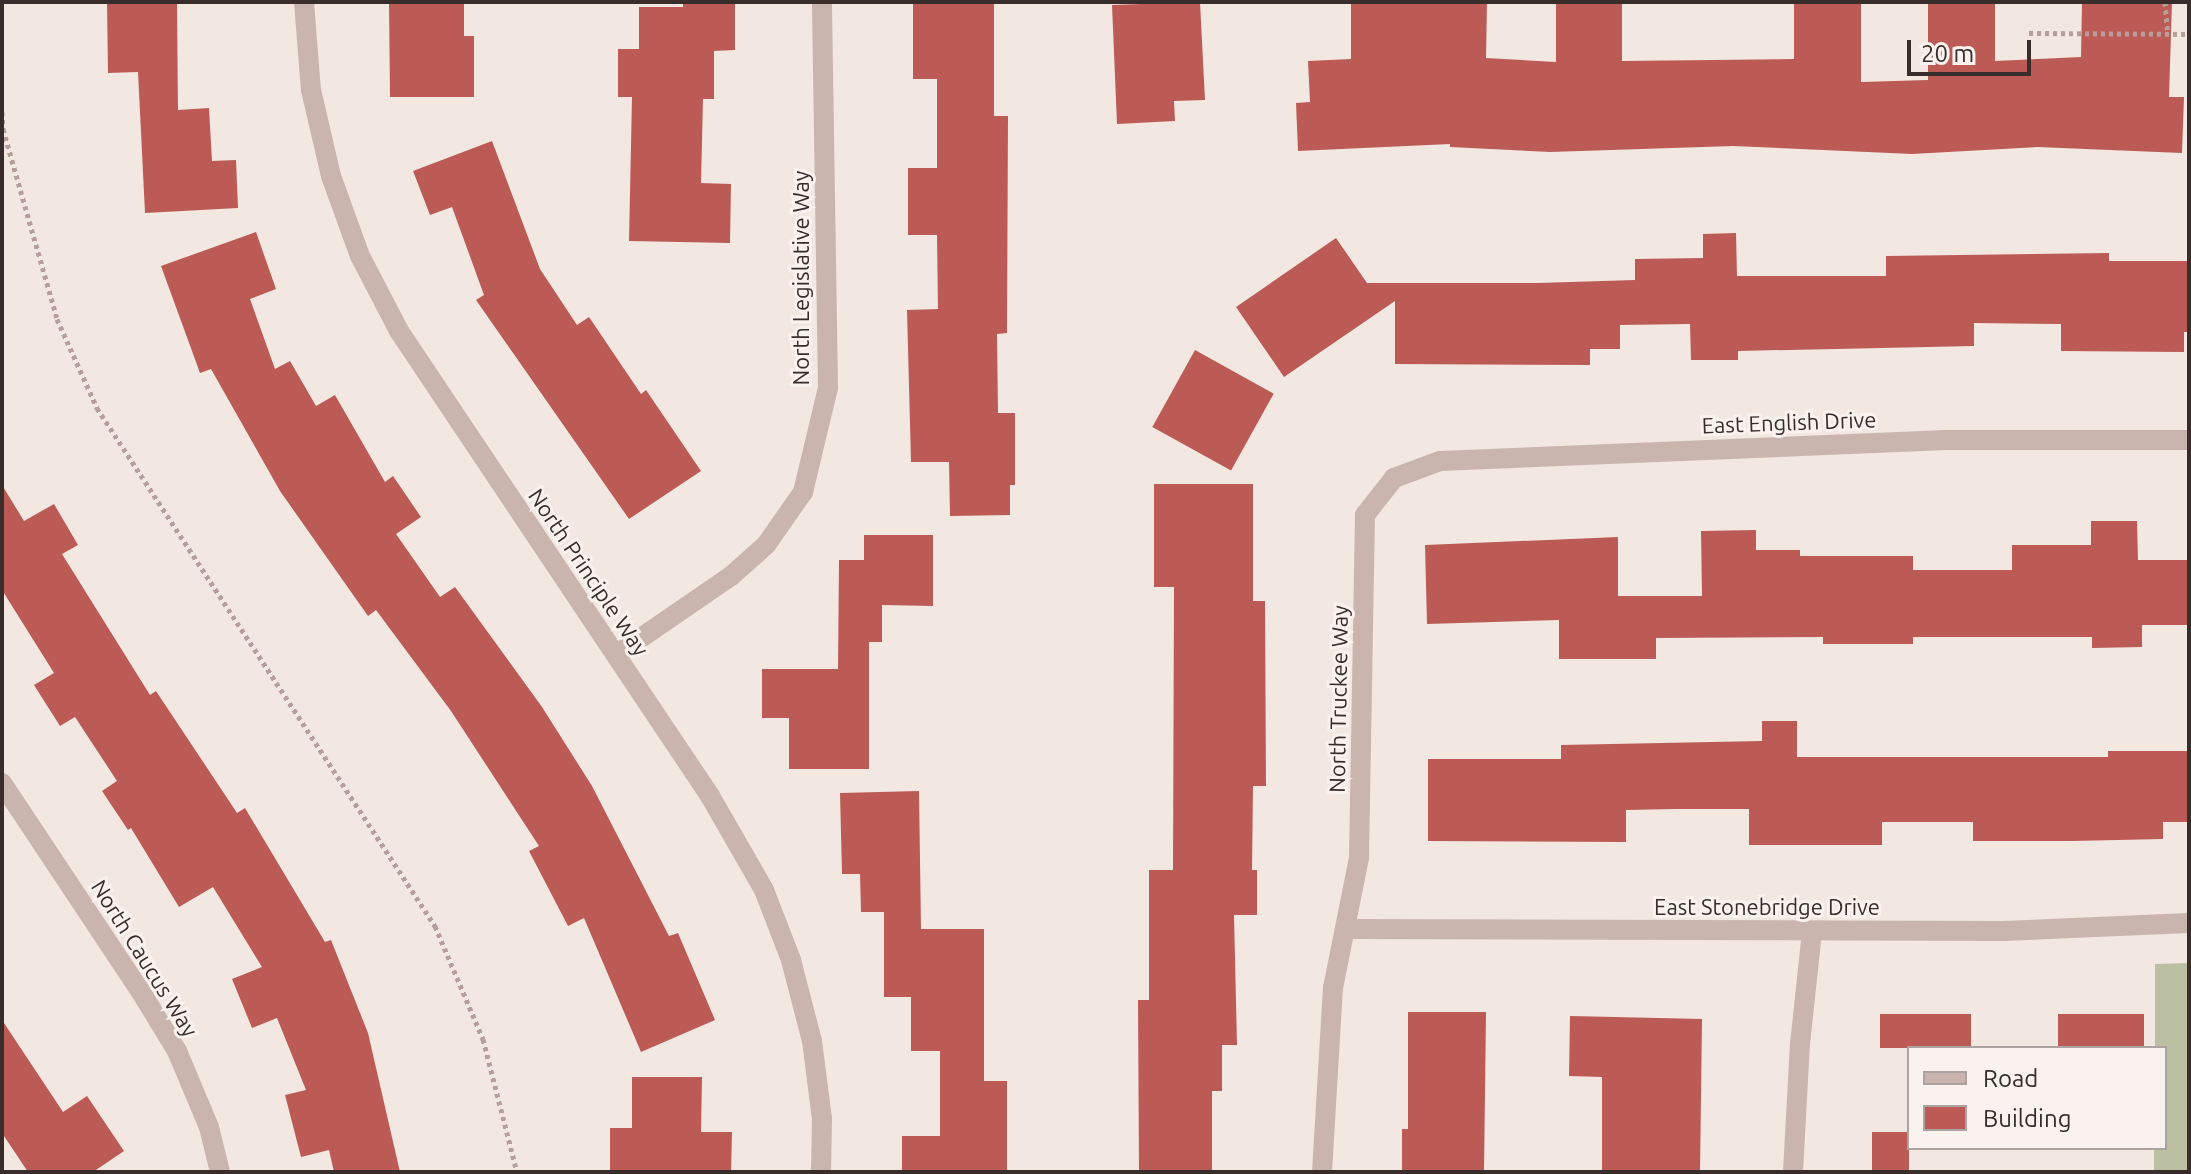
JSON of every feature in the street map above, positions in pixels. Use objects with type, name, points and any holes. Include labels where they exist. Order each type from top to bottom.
[{"type":"street","name":"North Principle Way","points":[[304,2],[311,90],[331,176],[360,256],[399,331],[710,796],[769,904],[791,960],[812,1041],[822,1119],[821,1172]]},
{"type":"street","name":"North Legislative Way","points":[[616,655],[731,576],[766,545],[803,492],[828,388],[822,2]]},
{"type":"street","name":"East English Drive","points":[[1394,478],[1440,461],[1947,440],[2189,440]]},
{"type":"street","name":"North Truckee Way","points":[[1322,1172],[1333,988],[1359,858],[1365,515],[1394,478]]},
{"type":"street","name":"North Caucus Way","points":[[2,783],[177,1051],[209,1127],[220,1172]]},
{"type":"street","name":"East Stonebridge Drive","points":[[1345,929],[2004,931],[2189,923]]},
{"type":"street","points":[[1793,1172],[1800,1044],[1812,931]]},
{"type":"path","points":[[2165,2],[2168,34]]},
{"type":"path","points":[[2029,33],[2189,34]]},
{"type":"path","points":[[2,112],[3,129],[57,319],[97,408],[435,926],[483,1039],[517,1172]]},
{"type":"green space","points":[[2189,963],[2189,1172],[2154,1172],[2154,1150],[2167,1150],[2167,1046],[2155,1046],[2155,964]]},
{"type":"building","points":[[107,2],[177,2],[178,110],[209,108],[212,161],[236,160],[238,208],[145,213],[138,72],[108,73]]},
{"type":"building","points":[[389,2],[464,2],[464,36],[474,36],[474,97],[390,97]]},
{"type":"building","points":[[683,2],[735,2],[735,50],[714,51],[714,99],[703,99],[701,183],[731,184],[730,243],[629,241],[632,97],[618,97],[618,49],[639,49],[639,7],[683,7]]},
{"type":"building","points":[[913,2],[994,2],[994,116],[1008,116],[1007,333],[997,334],[998,413],[1015,413],[1015,485],[1010,485],[1010,515],[950,516],[949,462],[911,462],[907,310],[938,309],[937,235],[908,235],[908,168],[937,168],[937,79],[913,79]]},
{"type":"building","points":[[1200,2],[1205,100],[1174,101],[1175,121],[1117,124],[1112,5]]},
{"type":"building","points":[[1351,2],[1487,2],[1486,58],[1556,62],[1556,2],[1622,2],[1622,61],[1794,59],[1794,2],[1861,2],[1861,82],[1928,80],[1928,2],[1995,2],[1995,61],[2081,57],[2082,2],[2172,2],[2169,97],[2184,97],[2182,153],[2038,147],[1912,154],[1733,146],[1550,152],[1450,147],[1450,144],[1298,151],[1296,103],[1310,102],[1308,61],[1351,59]]},
{"type":"building","points":[[492,141],[540,269],[577,325],[589,317],[641,394],[646,390],[701,471],[629,519],[476,300],[484,295],[452,207],[430,215],[413,171]]},
{"type":"building","points":[[256,232],[276,289],[250,299],[275,369],[290,361],[316,406],[335,395],[385,482],[393,476],[421,517],[396,534],[440,597],[455,587],[542,707],[592,786],[669,936],[678,933],[715,1020],[641,1052],[584,918],[568,926],[529,851],[539,846],[451,711],[376,610],[368,616],[280,491],[211,369],[200,373],[161,266]]},
{"type":"building","points":[[1736,233],[1737,276],[1886,276],[1886,256],[2109,253],[2109,261],[2189,261],[2189,332],[2184,332],[2184,352],[2061,351],[2061,324],[1974,323],[1974,346],[1738,351],[1738,360],[1691,360],[1690,324],[1620,325],[1620,349],[1590,349],[1590,365],[1395,364],[1395,301],[1284,377],[1236,307],[1336,238],[1367,283],[1538,283],[1635,280],[1635,259],[1703,258],[1703,234]]},
{"type":"building","points":[[1195,350],[1274,394],[1231,471],[1152,427]]},
{"type":"building","points":[[1154,484],[1253,484],[1253,601],[1265,601],[1266,786],[1253,786],[1252,870],[1257,870],[1257,915],[1234,915],[1237,1045],[1222,1045],[1222,1091],[1212,1091],[1212,1172],[1139,1172],[1138,1000],[1149,1000],[1149,870],[1173,870],[1174,587],[1154,587]]},
{"type":"building","points":[[2,485],[24,521],[54,504],[78,545],[62,554],[150,695],[156,691],[237,813],[245,808],[325,942],[331,940],[368,1033],[400,1172],[334,1172],[329,1150],[301,1157],[285,1095],[306,1090],[277,1018],[252,1028],[232,979],[262,967],[213,887],[179,907],[131,828],[128,830],[102,791],[117,781],[75,717],[60,726],[34,685],[54,673],[2,590]]},
{"type":"building","points":[[2091,521],[2137,521],[2138,560],[2189,560],[2189,625],[2142,625],[2142,647],[2092,648],[2092,637],[1913,637],[1913,644],[1823,644],[1823,637],[1656,638],[1656,659],[1559,659],[1559,620],[1427,624],[1425,545],[1618,537],[1618,596],[1702,596],[1701,531],[1756,530],[1756,550],[1800,550],[1800,556],[1913,556],[1913,570],[2012,570],[2012,545],[2091,545]]},
{"type":"building","points":[[864,535],[933,535],[933,606],[882,605],[882,642],[869,642],[869,769],[789,769],[789,718],[762,718],[762,669],[838,669],[839,560],[864,560]]},
{"type":"building","points":[[1762,721],[1797,721],[1797,757],[2108,757],[2108,751],[2189,751],[2189,822],[2163,822],[2163,839],[1973,841],[1973,822],[1882,822],[1882,845],[1749,845],[1749,809],[1626,810],[1626,842],[1428,841],[1428,759],[1561,759],[1561,745],[1762,741]]},
{"type":"building","points":[[919,791],[921,929],[984,929],[984,1081],[1007,1081],[1007,1172],[902,1172],[902,1136],[940,1136],[940,1051],[911,1051],[911,997],[884,997],[884,912],[861,912],[860,874],[842,874],[840,793]]},
{"type":"building","points":[[1408,1012],[1486,1012],[1484,1172],[1402,1172],[1402,1129],[1408,1129]]},
{"type":"building","points":[[1880,1014],[1971,1014],[1971,1046],[1880,1048]]},
{"type":"building","points":[[2058,1014],[2144,1014],[2144,1046],[2058,1046]]},
{"type":"building","points":[[1570,1016],[1702,1019],[1700,1172],[1602,1172],[1602,1077],[1569,1076]]},
{"type":"building","points":[[2,1020],[63,1112],[87,1096],[124,1151],[93,1172],[28,1172],[2,1133]]},
{"type":"building","points":[[632,1077],[702,1077],[701,1132],[732,1132],[731,1172],[610,1172],[610,1128],[632,1128]]},
{"type":"building","points":[[1872,1132],[1907,1132],[1909,1172],[1872,1172]]}]
